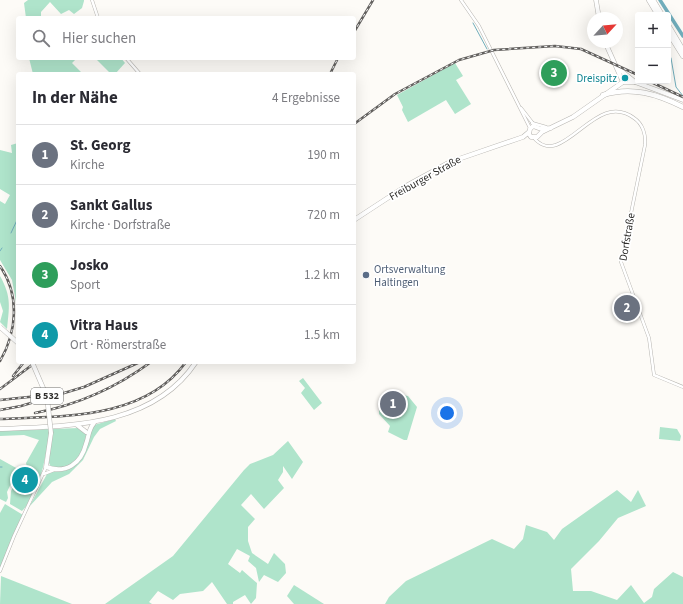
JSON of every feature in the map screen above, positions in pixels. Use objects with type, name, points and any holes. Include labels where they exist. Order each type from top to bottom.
[{"type":"highway","points":[[649,0],[656,12]]},
{"type":"highway","points":[[653,0],[660,12]]},
{"type":"highway","points":[[671,30],[683,50]]},
{"type":"highway","points":[[671,37],[683,56]]},
{"type":"highway","points":[[603,95],[622,90],[642,92],[683,107]]},
{"type":"main road","points":[[596,0],[598,12]]},
{"type":"main road","points":[[608,48],[624,79],[683,100]]},
{"type":"main road","points":[[531,134],[540,135],[549,128],[573,117],[624,79]]},
{"type":"main road","points":[[540,135],[537,127],[549,128]]},
{"type":"main road","name":"Freiburger Straße","points":[[356,219],[406,186],[450,162],[531,134],[537,127]]},
{"type":"main road","points":[[0,327],[16,341]]},
{"type":"main road","name":"B 532","points":[[33,364],[47,397],[51,433],[46,467]]},
{"type":"main road","points":[[0,429],[77,426],[94,423],[135,410],[154,400],[174,386],[186,375],[194,364]]},
{"type":"main road","points":[[46,467],[54,470],[66,469],[74,464],[83,452],[88,433],[94,423]]},
{"type":"main road","points":[[87,424],[88,433]]},
{"type":"main road","points":[[77,426],[88,433]]},
{"type":"street","points":[[92,0],[97,16]]},
{"type":"street","points":[[461,0],[479,26],[519,106],[531,134],[540,144]]},
{"type":"street","points":[[128,60],[138,72]]},
{"type":"street","points":[[519,106],[530,121],[537,127]]},
{"type":"street","name":"Dorfstraße","points":[[540,144],[549,146],[556,145],[599,116],[609,112],[623,112],[634,118],[642,127],[646,139],[621,260],[649,338],[654,375],[683,387]]},
{"type":"street","points":[[530,121],[549,128]]},
{"type":"street","points":[[540,135],[540,144]]},
{"type":"street","points":[[0,570],[46,467]]},
{"type":"street","points":[[43,474],[54,470]]},
{"type":"green space","points":[[28,0],[84,0],[82,8],[74,14],[69,10],[61,14],[50,2],[41,12],[41,16],[26,16],[24,3]]},
{"type":"green space","points":[[30,60],[75,60],[72,63],[81,72],[32,72]]},
{"type":"green space","points":[[97,60],[123,60],[125,63],[117,72],[109,72]]},
{"type":"green space","points":[[455,63],[463,76],[456,80],[471,104],[455,114],[446,100],[408,122],[397,95]]},
{"type":"green space","points":[[16,144],[16,302],[12,280],[0,260],[0,201],[5,204],[10,195],[0,189],[0,150],[12,153],[11,145]]},
{"type":"green space","points":[[0,276],[4,283],[9,302],[7,329],[0,322],[3,311],[0,302]]},
{"type":"green space","points":[[303,378],[322,403],[314,410],[301,393],[305,388],[299,381]]},
{"type":"green space","points":[[403,395],[408,396],[417,407],[407,440],[388,432],[390,426],[379,414],[379,407],[386,400],[396,409],[399,404],[393,399]]},
{"type":"green space","points":[[115,419],[116,421],[100,429],[94,437],[83,460],[69,474],[52,482],[29,507],[47,474],[69,469],[78,461],[94,425]]},
{"type":"green space","points":[[660,427],[677,429],[681,436],[680,441],[659,439]]},
{"type":"green space","points":[[79,428],[86,434],[86,439],[80,456],[67,468],[61,469],[51,467],[49,463],[52,429]]},
{"type":"green space","points":[[50,429],[42,473],[34,494],[22,511],[10,504],[11,491],[16,481],[21,483],[23,482],[24,489],[31,492],[35,485],[37,475],[36,472],[27,467],[26,463],[39,440],[24,435],[0,436],[0,431]]},
{"type":"green space","points":[[288,441],[303,462],[292,479],[283,466],[283,472],[278,480],[284,488],[264,509],[251,494],[241,505],[255,519],[248,527],[248,541],[252,553],[268,564],[274,553],[285,564],[286,573],[278,582],[264,575],[259,582],[256,568],[248,561],[250,556],[237,549],[228,564],[240,573],[242,570],[257,583],[256,598],[251,604],[245,595],[233,602],[233,604],[227,604],[212,582],[203,591],[180,594],[173,600],[158,591],[149,602],[152,604],[105,604],[173,556],[250,464],[273,455]]},
{"type":"green space","points":[[0,459],[18,469],[7,492],[8,498],[6,502],[0,499]]},
{"type":"green space","points":[[617,490],[631,502],[638,490],[646,506],[618,518],[599,541],[571,569],[573,591],[591,591],[617,600],[631,585],[644,603],[652,597],[654,589],[673,572],[683,577],[683,604],[385,604],[389,597],[406,581],[492,539],[514,549],[523,539],[526,525],[547,532],[554,540],[562,529]]},
{"type":"green space","points":[[5,504],[23,515],[0,571],[0,513]]},
{"type":"green space","points":[[1,576],[72,604],[0,604]]},
{"type":"green space","points":[[294,585],[324,604],[294,604],[287,596]]},
{"type":"waterway","points":[[660,0],[683,36]]},
{"type":"waterway","points":[[473,23],[487,49]]},
{"type":"waterway","points":[[671,58],[676,87],[683,96]]},
{"type":"waterway","points":[[11,233],[16,222]]},
{"type":"railway","points":[[356,29],[373,0]]},
{"type":"railway","points":[[356,123],[395,94],[459,60],[494,50],[555,46],[581,49],[635,74]]},
{"type":"railway","points":[[331,72],[337,60]]},
{"type":"railway","points":[[655,84],[683,97]]},
{"type":"railway","points":[[0,266],[11,289],[14,314],[10,338],[0,361]]},
{"type":"railway","points":[[13,376],[22,364]]},
{"type":"railway","points":[[0,389],[33,364]]},
{"type":"railway","points":[[0,410],[21,406],[84,387],[136,364]]},
{"type":"railway","points":[[35,413],[51,410],[96,394],[148,364]]},
{"type":"railway","points":[[0,419],[75,415],[125,405],[148,395],[169,381],[184,364]]},
{"type":"railway","points":[[0,400],[38,396]]},
{"type":"place","name":"Josko","points":[[554,73]]},
{"type":"place","name":"Dreispitz","points":[[625,78]]},
{"type":"place","name":"Ortsverwaltung Haltingen","points":[[366,275]]},
{"type":"place","name":"Sankt Gallus","points":[[627,308]]},
{"type":"place","name":"St. Georg","points":[[393,404]]},
{"type":"place","name":"Vitra Haus","points":[[25,480]]}]
